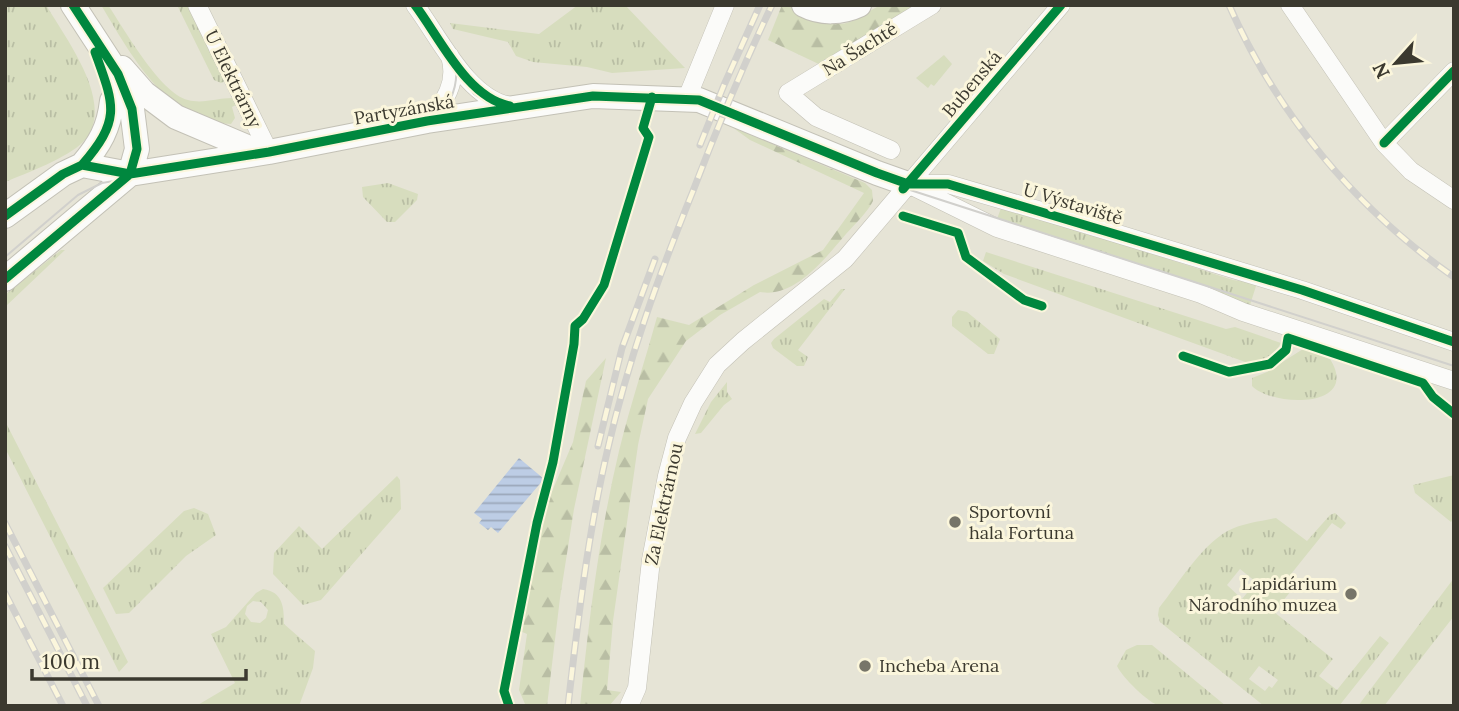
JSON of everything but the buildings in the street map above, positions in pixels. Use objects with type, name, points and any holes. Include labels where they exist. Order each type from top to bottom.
[{"type":"main road","points":[[5,279],[130,174],[137,149],[132,109],[118,75],[73,5]]},
{"type":"main road","points":[[804,5],[845,11],[859,5]]},
{"type":"main road","points":[[88,32],[111,101],[130,174]]},
{"type":"main road","points":[[88,32],[144,93],[176,117],[265,153]]},
{"type":"main road","name":"Partyzánská","points":[[82,165],[130,174],[265,153],[427,121],[593,96],[687,98]]},
{"type":"main road","name":"U Výstaviště","points":[[687,98],[737,114],[908,184]]},
{"type":"main road","points":[[5,216],[63,174],[82,165],[105,134],[110,121],[111,101]]},
{"type":"street","name":"U Elektrárny","points":[[197,5],[265,153]]},
{"type":"street","points":[[415,5],[450,56],[483,95],[499,104],[517,107]]},
{"type":"street","points":[[687,98],[725,5]]},
{"type":"street","name":"Na Šachtě","points":[[891,150],[816,117],[788,93],[932,5]]},
{"type":"street","name":"Bubenská","points":[[908,184],[1061,5]]},
{"type":"street","points":[[1290,5],[1384,143],[1411,171],[1454,200]]},
{"type":"street","points":[[427,121],[446,101],[453,78],[450,56]]},
{"type":"street","points":[[1384,143],[1454,71]]},
{"type":"street","name":"U Výstaviště","points":[[908,184],[948,184],[1302,290],[1454,342]]},
{"type":"street","name":"U Výstaviště","points":[[908,184],[997,228],[1201,294],[1252,315],[1454,382]]},
{"type":"street","name":"Za Elektrárnou","points":[[629,706],[637,688],[651,560],[667,476],[677,438],[693,403],[717,365],[845,259],[908,184]]},
{"type":"green space","points":[[5,5],[46,5],[85,73],[95,110],[92,127],[76,148],[46,165],[5,182]]},
{"type":"green space","points":[[101,5],[108,5],[144,59],[177,95],[199,101],[232,98],[238,104],[232,107],[235,118],[231,124],[208,120],[187,111],[169,98],[152,82],[124,44]]},
{"type":"green space","points":[[177,5],[188,5],[226,81],[221,83],[214,80]]},
{"type":"green space","points":[[578,5],[625,5],[685,68],[612,73],[587,67],[533,62],[516,56],[508,42],[453,29],[450,23],[539,34]]},
{"type":"green space","points":[[782,5],[797,8],[823,22],[839,24],[855,20],[879,6],[924,5],[825,67],[768,40]]},
{"type":"green space","points":[[944,55],[952,64],[934,86],[931,84],[928,88],[916,78]]},
{"type":"green space","points":[[732,127],[865,183],[872,190],[873,201],[829,253],[798,283],[786,289],[760,292],[720,315],[686,341],[648,399],[638,445],[613,621],[607,690],[621,692],[609,706],[580,706],[595,578],[612,483],[623,434],[657,317],[689,325],[754,285],[823,250],[864,193],[750,140]]},
{"type":"green space","points":[[388,183],[418,194],[417,200],[395,222],[387,222],[363,197],[362,187]]},
{"type":"green space","points":[[1007,207],[1233,280],[1257,283],[1249,308],[997,219],[1001,208]]},
{"type":"green space","points":[[61,250],[65,250],[5,307],[5,295]]},
{"type":"green space","points":[[986,252],[1226,329],[1235,327],[1281,343],[1267,357],[1248,363],[1004,274],[983,261]]},
{"type":"green space","points":[[841,289],[845,289],[798,350],[808,357],[804,366],[797,366],[773,348],[771,343],[774,339],[824,299],[830,302]]},
{"type":"green space","points":[[958,310],[967,312],[1000,339],[994,354],[988,354],[952,326],[952,317]]},
{"type":"green space","points":[[1303,349],[1330,359],[1336,375],[1334,387],[1325,395],[1311,399],[1278,398],[1252,386],[1252,378],[1267,372]]},
{"type":"green space","points":[[606,358],[574,509],[547,706],[525,704],[519,690],[527,634],[520,631],[542,515],[573,442],[586,381]]},
{"type":"green space","points":[[727,382],[727,392],[732,399],[701,433],[695,434],[711,402]]},
{"type":"green space","points":[[5,421],[128,662],[119,672],[5,448]]},
{"type":"green space","points":[[1454,475],[1454,518],[1451,522],[1415,493],[1413,485]]},
{"type":"green space","points":[[397,476],[400,480],[401,509],[321,600],[303,605],[273,574],[274,553],[299,526],[322,549]]},
{"type":"green space","points":[[194,508],[208,514],[216,535],[186,556],[129,613],[116,614],[103,588],[184,511]]},
{"type":"green space","points":[[1335,513],[1346,523],[1341,529],[1332,523],[1287,579],[1295,586],[1274,612],[1333,659],[1319,676],[1337,690],[1380,636],[1389,643],[1339,706],[1264,706],[1160,622],[1159,608],[1202,552],[1234,528],[1276,518],[1307,541],[1330,515]],"holes":[[[1240,569],[1256,582],[1242,599],[1227,585]],[[1259,666],[1278,680],[1272,688],[1269,686],[1265,691],[1249,679]]]},
{"type":"green space","points":[[1454,578],[1454,616],[1384,706],[1358,706]]},
{"type":"green space","points":[[263,589],[275,593],[283,606],[284,624],[315,651],[313,668],[299,706],[196,706],[235,683],[211,634],[226,627],[256,593]],"holes":[[[253,601],[261,602],[268,610],[266,618],[260,623],[251,622],[245,614],[247,606]]]},
{"type":"green space","points":[[1137,645],[1152,645],[1226,706],[1168,707],[1149,700],[1130,683],[1117,666],[1126,650]]},
{"type":"water","points":[[519,458],[544,479],[498,533],[491,527],[488,530],[479,523],[482,519],[474,513]]},
{"type":"tram line","points":[[411,5],[474,94],[491,105],[507,109]]},
{"type":"tram line","points":[[427,123],[441,113],[450,100],[456,67]]},
{"type":"tram line","points":[[5,257],[78,195],[102,183],[334,144],[444,121],[572,101],[686,101],[734,116],[904,188],[1454,366]]},
{"type":"railway","points":[[700,145],[760,5]]},
{"type":"railway","points":[[568,706],[589,544],[608,448],[625,383],[645,318],[680,223],[772,5]]},
{"type":"railway","points":[[1229,5],[1271,84],[1295,121],[1323,156],[1352,190],[1384,221],[1454,277]]},
{"type":"railway","points":[[598,446],[622,348],[655,259]]},
{"type":"railway","points":[[5,523],[99,706]]},
{"type":"railway","points":[[5,546],[87,706]]},
{"type":"railway","points":[[5,593],[63,706]]},
{"type":"cycle path","points":[[5,279],[130,174],[137,149],[132,109],[118,74],[73,5]]},
{"type":"cycle path","points":[[415,5],[468,79],[495,101],[510,106]]},
{"type":"cycle path","points":[[903,189],[1061,5]]},
{"type":"cycle path","points":[[82,165],[104,135],[111,111],[107,86],[95,52]]},
{"type":"cycle path","points":[[1384,143],[1454,71]]},
{"type":"cycle path","points":[[5,216],[63,174],[82,165],[130,174],[269,152],[427,121],[593,96],[699,100],[908,184],[948,184],[1302,290],[1454,342]]},
{"type":"cycle path","points":[[509,706],[504,691],[537,523],[553,462],[575,326],[583,319],[604,285],[649,137],[643,128],[652,97]]},
{"type":"cycle path","points":[[903,216],[958,233],[966,257],[1024,300],[1042,306]]},
{"type":"cycle path","points":[[1183,356],[1229,372],[1270,364],[1286,350],[1288,338],[1423,383],[1433,397],[1454,414]]},
{"type":"place","name":"Sportovní hala Fortuna","points":[[955,522]]},
{"type":"place","name":"Lapidárium Národního muzea","points":[[1351,594]]},
{"type":"place","name":"Incheba Arena","points":[[865,666]]}]
